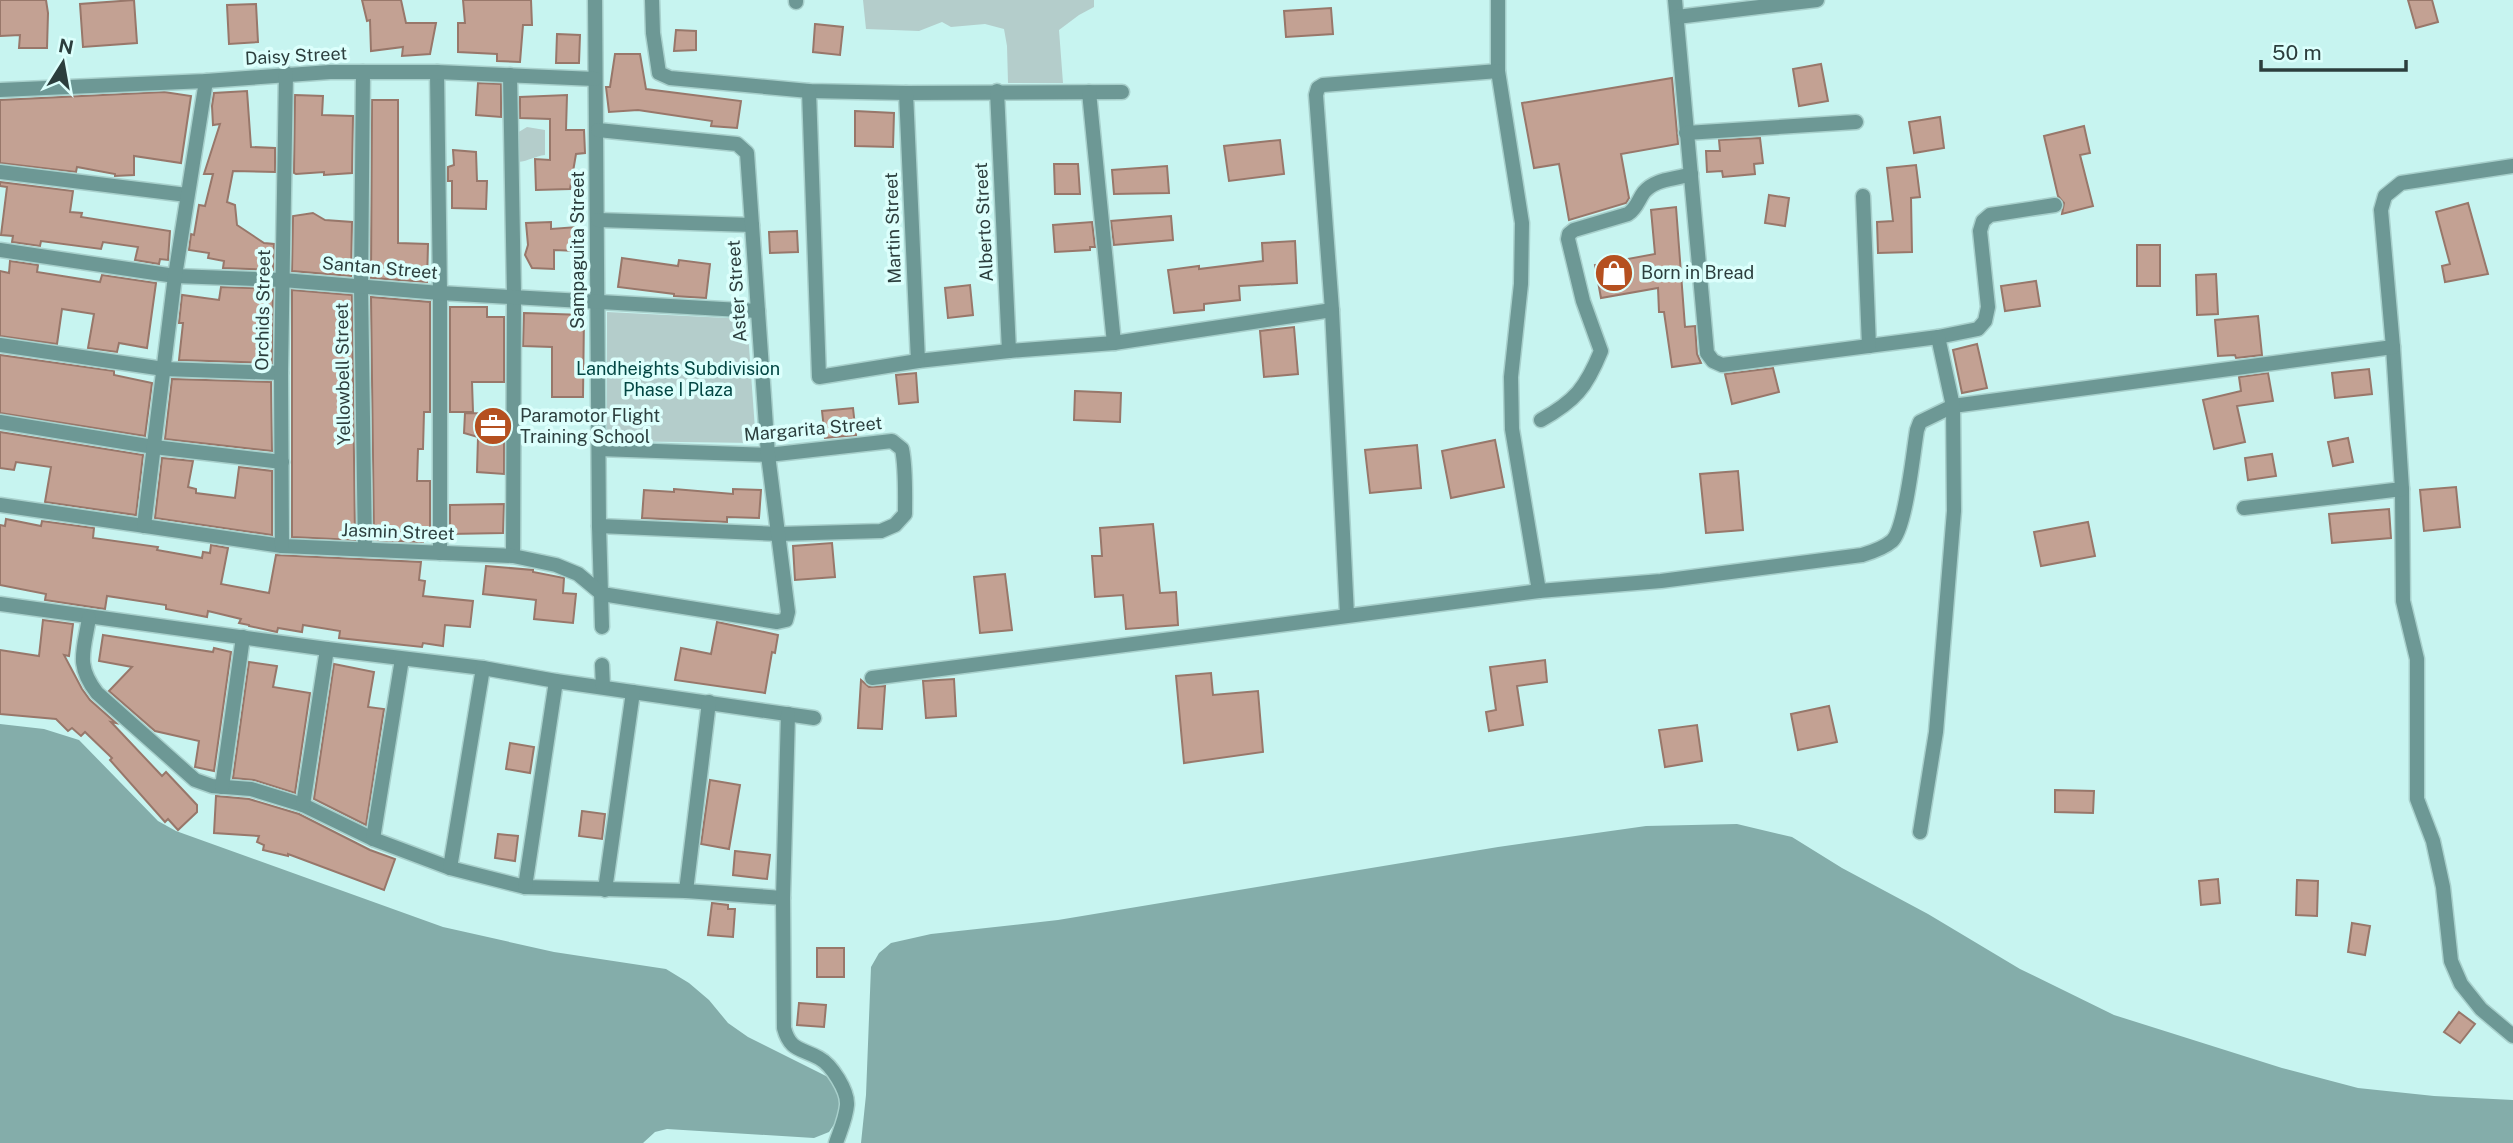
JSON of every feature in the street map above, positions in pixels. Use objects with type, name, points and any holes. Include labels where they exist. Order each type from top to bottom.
[{"type":"street","name":"Sampaguita Street","points":[[595,0],[602,626]]},
{"type":"street","points":[[652,0],[653,33],[659,72],[670,78],[809,91],[1122,92]]},
{"type":"street","points":[[1498,0],[1498,71],[1522,223],[1521,284],[1511,377],[1512,429],[1539,591]]},
{"type":"street","points":[[1675,0],[1707,353],[1713,361],[1722,365],[1938,337],[1978,329],[1984,321],[1988,307],[1980,232],[1983,221],[1990,215],[2055,205]]},
{"type":"street","points":[[1677,17],[1817,0]]},
{"type":"street","points":[[1347,615],[1332,310],[1316,95],[1318,88],[1323,85],[1498,71]]},
{"type":"street","name":"Daisy Street","points":[[0,90],[363,72],[437,72],[595,79]]},
{"type":"street","name":"Yellowbell Street","points":[[363,72],[361,286],[365,549]]},
{"type":"street","points":[[437,72],[440,552]]},
{"type":"street","name":"Orchids Street","points":[[282,546],[281,373],[286,74]]},
{"type":"street","points":[[510,75],[514,295],[513,556]]},
{"type":"street","points":[[144,526],[175,276],[206,80]]},
{"type":"street","points":[[809,91],[819,377],[918,361],[1114,343],[1332,310]]},
{"type":"street","name":"Alberto Street","points":[[998,91],[1009,351]]},
{"type":"street","points":[[1089,92],[1114,343]]},
{"type":"street","name":"Martin Street","points":[[906,93],[918,361]]},
{"type":"street","points":[[1686,133],[1856,122]]},
{"type":"street","name":"Aster Street","points":[[597,130],[737,144],[747,153],[768,455],[788,612],[786,620]]},
{"type":"street","points":[[2513,166],[2401,183],[2385,196],[2381,210],[2402,489],[2403,601],[2417,659],[2417,799],[2433,841],[2451,961],[2460,984],[2481,1009],[2513,1036]]},
{"type":"street","points":[[0,172],[187,195]]},
{"type":"street","points":[[1541,420],[1564,407],[1589,380],[1601,351],[1583,302],[1569,234],[1574,229],[1628,214],[1634,210],[1645,191],[1660,181],[1691,174]]},
{"type":"street","points":[[1863,197],[1868,346]]},
{"type":"street","points":[[598,220],[752,225]]},
{"type":"street","name":"Santan Street","points":[[0,250],[175,276],[284,280],[440,293],[514,295],[758,311]]},
{"type":"street","points":[[1920,832],[1936,732],[1954,511],[1953,407],[1938,337]]},
{"type":"street","points":[[0,345],[164,369],[281,373]]},
{"type":"street","points":[[872,678],[1539,591],[1661,581],[1862,555],[1882,548],[1894,539],[1902,521],[1920,422],[1953,407],[2393,348]]},
{"type":"street","points":[[0,422],[154,447],[282,462]]},
{"type":"street","name":"Margarita Street","points":[[599,449],[768,455],[892,441],[902,449],[905,463],[905,514],[895,525],[881,531],[779,534],[599,526]]},
{"type":"street","points":[[2244,508],[2402,489]]},
{"type":"street","name":"Jasmin Street","points":[[0,505],[282,546],[513,556],[556,565],[578,574],[602,594],[777,622],[786,620]]},
{"type":"street","points":[[0,604],[89,618],[483,668],[814,718]]},
{"type":"street","points":[[89,618],[82,667],[85,678],[188,775],[212,786],[251,789],[303,805],[373,839],[450,867],[525,887],[686,891],[783,898]]},
{"type":"street","points":[[222,787],[243,638]]},
{"type":"street","points":[[303,805],[327,649]]},
{"type":"street","points":[[373,839],[402,659]]},
{"type":"street","points":[[602,665],[603,687]]},
{"type":"street","points":[[450,867],[483,668]]},
{"type":"street","points":[[525,887],[556,681]]},
{"type":"street","points":[[605,891],[633,692]]},
{"type":"street","points":[[686,891],[709,702]]},
{"type":"street","points":[[788,714],[783,898],[784,1028],[787,1041],[822,1059],[839,1082],[847,1103],[836,1143]]},
{"type":"green space","points":[[863,0],[1094,0],[1094,7],[1059,30],[1063,83],[1008,83],[1004,29],[985,24],[951,27],[942,22],[919,31],[866,29]]},
{"type":"green space","points":[[527,127],[545,130],[545,155],[518,162],[517,133]]},
{"type":"green space","name":"Landheights Subdivision Phase I Plaza","points":[[607,312],[747,319],[756,443],[607,441]]},
{"type":"shaded area","points":[[0,724],[44,729],[79,740],[158,821],[176,831],[443,927],[554,952],[666,969],[689,983],[709,1000],[728,1023],[748,1037],[834,1080],[842,1101],[837,1120],[829,1132],[814,1138],[667,1129],[655,1132],[643,1143],[0,1143]]},
{"type":"shaded area","points":[[1737,824],[1792,837],[2020,969],[2114,1015],[2282,1068],[2358,1088],[2434,1096],[2513,1100],[2513,1143],[861,1143],[866,1095],[871,967],[879,953],[891,943],[931,934],[1058,920],[1498,847],[1646,826]]},
{"type":"building","points":[[0,0],[46,0],[47,48],[19,48],[20,35],[0,36]]},
{"type":"building","points":[[134,0],[137,43],[83,47],[80,4]]},
{"type":"building","points":[[362,0],[401,0],[406,23],[436,23],[430,54],[402,56],[403,47],[371,51],[370,20],[367,21]]},
{"type":"building","points":[[463,0],[531,0],[532,25],[523,25],[520,62],[497,61],[497,54],[458,52],[458,23],[465,23]]},
{"type":"building","points":[[2408,0],[2432,0],[2438,22],[2416,28]]},
{"type":"building","points":[[256,4],[258,42],[229,44],[227,5]]},
{"type":"building","points":[[1331,8],[1333,34],[1286,37],[1284,11]]},
{"type":"building","points":[[815,24],[843,27],[840,55],[813,52]]},
{"type":"building","points":[[676,30],[696,31],[696,50],[674,51]]},
{"type":"building","points":[[557,34],[580,35],[579,63],[556,63]]},
{"type":"building","points":[[615,54],[640,54],[646,89],[741,101],[737,128],[711,126],[712,121],[638,110],[609,112],[606,87],[610,87]]},
{"type":"building","points":[[1821,64],[1828,101],[1799,106],[1793,69]]},
{"type":"building","points":[[1672,78],[1678,144],[1621,154],[1629,198],[1626,203],[1569,220],[1559,164],[1534,168],[1522,103]]},
{"type":"building","points":[[478,83],[501,84],[501,117],[476,115]]},
{"type":"building","points":[[247,91],[251,147],[275,148],[275,172],[233,171],[227,202],[235,205],[237,225],[264,243],[274,244],[273,270],[223,268],[224,261],[208,258],[209,253],[189,250],[199,205],[205,206],[213,174],[204,174],[220,124],[213,125],[214,93]]},
{"type":"building","points":[[164,92],[191,96],[181,163],[134,156],[134,175],[115,176],[77,167],[76,172],[0,163],[0,100]]},
{"type":"building","points":[[295,95],[323,96],[322,115],[353,116],[352,173],[294,173]]},
{"type":"building","points":[[567,95],[566,130],[584,130],[585,153],[576,154],[570,189],[536,190],[535,159],[550,160],[550,119],[520,118],[520,97]]},
{"type":"building","points":[[372,100],[398,100],[398,243],[428,244],[427,282],[371,278]]},
{"type":"building","points":[[855,111],[894,113],[893,147],[855,146]]},
{"type":"building","points":[[1940,117],[1944,148],[1914,153],[1909,122]]},
{"type":"building","points":[[2084,126],[2090,153],[2080,155],[2093,206],[2062,214],[2064,203],[2058,196],[2044,136]]},
{"type":"building","points":[[1760,138],[1763,163],[1754,164],[1755,174],[1723,177],[1722,171],[1707,172],[1706,151],[1720,151],[1719,140]]},
{"type":"building","points":[[1280,140],[1284,174],[1229,181],[1224,146]]},
{"type":"building","points":[[453,150],[476,152],[477,181],[487,181],[486,209],[452,208],[452,181],[448,181],[448,167],[454,165]]},
{"type":"building","points":[[1054,164],[1078,164],[1080,194],[1055,194]]},
{"type":"building","points":[[1916,165],[1920,197],[1911,198],[1912,252],[1878,253],[1877,222],[1893,221],[1887,168]]},
{"type":"building","points":[[1167,166],[1169,193],[1114,194],[1112,170]]},
{"type":"building","points":[[0,182],[73,191],[70,212],[82,213],[81,217],[170,231],[168,260],[160,259],[159,264],[135,260],[138,247],[103,242],[101,249],[41,241],[40,246],[12,242],[13,236],[1,235],[7,187],[0,186]]},
{"type":"building","points":[[1769,195],[1789,198],[1785,226],[1765,223]]},
{"type":"building","points":[[2468,203],[2488,274],[2445,282],[2442,266],[2450,264],[2436,212]]},
{"type":"building","points":[[1676,207],[1685,327],[1695,326],[1697,354],[1701,363],[1672,367],[1664,312],[1659,312],[1658,288],[1601,298],[1595,265],[1655,254],[1651,210]]},
{"type":"building","points":[[313,213],[325,220],[352,222],[351,276],[292,271],[293,216]]},
{"type":"building","points":[[1171,216],[1173,240],[1114,245],[1111,221]]},
{"type":"building","points":[[551,222],[551,229],[577,227],[577,251],[554,250],[554,269],[532,268],[525,255],[528,245],[526,223]]},
{"type":"building","points":[[1092,222],[1095,247],[1090,247],[1090,250],[1055,252],[1053,225]]},
{"type":"building","points":[[797,231],[798,252],[770,253],[769,232]]},
{"type":"building","points":[[1295,241],[1297,283],[1239,286],[1240,300],[1204,304],[1204,310],[1174,313],[1168,270],[1263,261],[1262,243]]},
{"type":"building","points":[[2137,245],[2160,245],[2160,286],[2137,286]]},
{"type":"building","points":[[622,258],[678,266],[679,260],[710,264],[706,298],[618,287]]},
{"type":"building","points":[[10,261],[38,265],[37,272],[100,282],[102,275],[156,283],[147,348],[119,343],[117,352],[88,348],[94,314],[62,309],[57,344],[0,336],[0,271],[9,273]]},
{"type":"building","points":[[2216,274],[2218,314],[2197,315],[2196,275]]},
{"type":"building","points":[[2036,281],[2040,306],[2005,311],[2001,286]]},
{"type":"building","points":[[970,285],[973,315],[948,318],[945,288]]},
{"type":"building","points":[[221,287],[273,289],[272,363],[179,360],[183,323],[179,323],[182,295],[219,300]]},
{"type":"building","points":[[292,290],[352,295],[355,540],[292,537]]},
{"type":"building","points":[[371,297],[430,302],[430,412],[424,412],[423,449],[418,449],[417,481],[430,481],[430,536],[424,536],[423,542],[374,540]]},
{"type":"building","points":[[450,307],[487,307],[487,317],[504,317],[504,382],[472,382],[473,412],[450,412]]},
{"type":"building","points":[[524,313],[584,315],[583,397],[552,397],[552,347],[523,346]]},
{"type":"building","points":[[2258,316],[2262,355],[2236,358],[2235,355],[2218,356],[2215,320]]},
{"type":"building","points":[[1294,327],[1298,374],[1264,377],[1260,331]]},
{"type":"building","points":[[1977,344],[1987,388],[1962,393],[1953,350]]},
{"type":"building","points":[[0,355],[114,371],[114,375],[152,383],[145,436],[0,413]]},
{"type":"building","points":[[1773,368],[1779,392],[1732,404],[1725,374]]},
{"type":"building","points":[[2369,369],[2372,394],[2335,398],[2332,373]]},
{"type":"building","points":[[916,373],[918,402],[899,404],[896,375]]},
{"type":"building","points":[[2268,373],[2273,401],[2237,406],[2245,442],[2214,449],[2203,400],[2241,391],[2239,377]]},
{"type":"building","points":[[172,379],[271,382],[272,451],[165,439]]},
{"type":"building","points":[[1075,391],[1121,393],[1120,422],[1074,420]]},
{"type":"building","points":[[853,408],[856,435],[825,438],[822,411]]},
{"type":"building","points":[[465,413],[504,414],[504,474],[477,472],[478,437],[464,433]]},
{"type":"building","points":[[0,432],[143,455],[136,515],[45,502],[51,467],[16,462],[14,470],[0,468]]},
{"type":"building","points":[[2348,438],[2353,462],[2333,466],[2328,442]]},
{"type":"building","points":[[1495,440],[1504,487],[1451,498],[1442,451]]},
{"type":"building","points":[[1417,445],[1421,488],[1370,493],[1365,450]]},
{"type":"building","points":[[2272,454],[2276,476],[2248,480],[2245,458]]},
{"type":"building","points":[[162,458],[193,461],[188,487],[196,489],[196,493],[235,498],[239,467],[272,471],[272,535],[155,518]]},
{"type":"building","points":[[1738,471],[1743,530],[1706,533],[1700,474]]},
{"type":"building","points":[[2456,487],[2460,527],[2424,531],[2420,490]]},
{"type":"building","points":[[674,489],[733,494],[733,489],[761,490],[759,518],[727,517],[727,522],[642,518],[644,490],[674,492]]},
{"type":"building","points":[[504,504],[503,533],[450,534],[450,505]]},
{"type":"building","points":[[2389,509],[2391,538],[2332,543],[2329,514]]},
{"type":"building","points":[[6,519],[41,526],[42,521],[94,528],[93,538],[158,547],[157,550],[202,558],[203,552],[210,553],[211,545],[228,548],[221,584],[269,593],[276,555],[421,562],[419,580],[425,581],[423,596],[473,601],[470,627],[445,625],[443,646],[423,643],[422,647],[339,638],[340,631],[303,625],[302,632],[278,628],[277,632],[239,623],[241,619],[208,611],[207,617],[166,609],[166,605],[107,596],[105,609],[45,600],[46,594],[0,585],[0,525],[5,526]]},
{"type":"building","points":[[2088,522],[2095,556],[2041,566],[2034,532]]},
{"type":"building","points":[[1153,524],[1160,593],[1176,592],[1178,625],[1126,629],[1123,595],[1095,597],[1092,556],[1102,556],[1100,528]]},
{"type":"building","points":[[832,543],[835,577],[795,580],[793,546]]},
{"type":"building","points":[[486,566],[533,570],[564,578],[563,593],[576,594],[573,623],[534,619],[536,600],[483,594]]},
{"type":"building","points":[[1005,574],[1012,630],[980,633],[974,577]]},
{"type":"building","points":[[43,620],[73,624],[69,656],[64,655],[82,689],[162,776],[166,772],[197,805],[197,812],[178,830],[168,819],[165,822],[110,760],[112,758],[85,732],[81,736],[72,728],[68,731],[56,719],[0,714],[0,650],[39,656]]},
{"type":"building","points":[[717,622],[778,635],[775,653],[772,652],[765,693],[675,680],[681,648],[711,654]]},
{"type":"building","points":[[103,635],[213,652],[214,648],[231,652],[214,771],[195,767],[199,741],[155,731],[109,691],[132,667],[99,661]]},
{"type":"building","points":[[1545,660],[1547,682],[1517,686],[1523,725],[1489,731],[1486,712],[1496,710],[1490,667]]},
{"type":"building","points":[[249,662],[277,666],[273,687],[310,693],[295,793],[254,780],[233,778]]},
{"type":"building","points":[[334,664],[374,672],[368,707],[384,709],[366,825],[314,799]]},
{"type":"building","points":[[1211,673],[1213,695],[1258,691],[1263,752],[1184,763],[1176,676]]},
{"type":"building","points":[[954,679],[956,716],[926,718],[923,681]]},
{"type":"building","points":[[861,680],[869,687],[885,686],[882,729],[858,728]]},
{"type":"building","points":[[1829,706],[1837,742],[1798,750],[1791,714]]},
{"type":"building","points":[[1697,725],[1702,761],[1665,767],[1659,730]]},
{"type":"building","points":[[510,743],[534,747],[530,773],[506,769]]},
{"type":"building","points":[[710,780],[740,785],[729,849],[701,844]]},
{"type":"building","points":[[2055,790],[2094,791],[2093,813],[2055,812]]},
{"type":"building","points":[[216,796],[249,799],[299,814],[370,850],[395,859],[384,890],[288,854],[263,850],[264,845],[257,842],[259,836],[214,833]]},
{"type":"building","points":[[582,811],[605,814],[602,839],[579,836]]},
{"type":"building","points":[[498,834],[518,836],[515,861],[495,858]]},
{"type":"building","points":[[735,851],[770,855],[767,879],[733,875]]},
{"type":"building","points":[[2218,879],[2220,903],[2201,905],[2199,881]]},
{"type":"building","points":[[2297,880],[2318,881],[2317,916],[2296,915]]},
{"type":"building","points":[[712,903],[728,905],[728,909],[735,909],[733,937],[708,935]]},
{"type":"building","points":[[2352,923],[2370,926],[2365,955],[2348,952]]},
{"type":"building","points":[[817,948],[844,948],[844,977],[817,977]]},
{"type":"building","points":[[799,1003],[826,1005],[824,1027],[797,1025]]},
{"type":"building","points":[[2459,1012],[2475,1024],[2460,1043],[2444,1032]]},
{"type":"place","name":"Born in Bread","points":[[1614,273]]},
{"type":"place","name":"Paramotor Flight Training School","points":[[493,426]]}]
